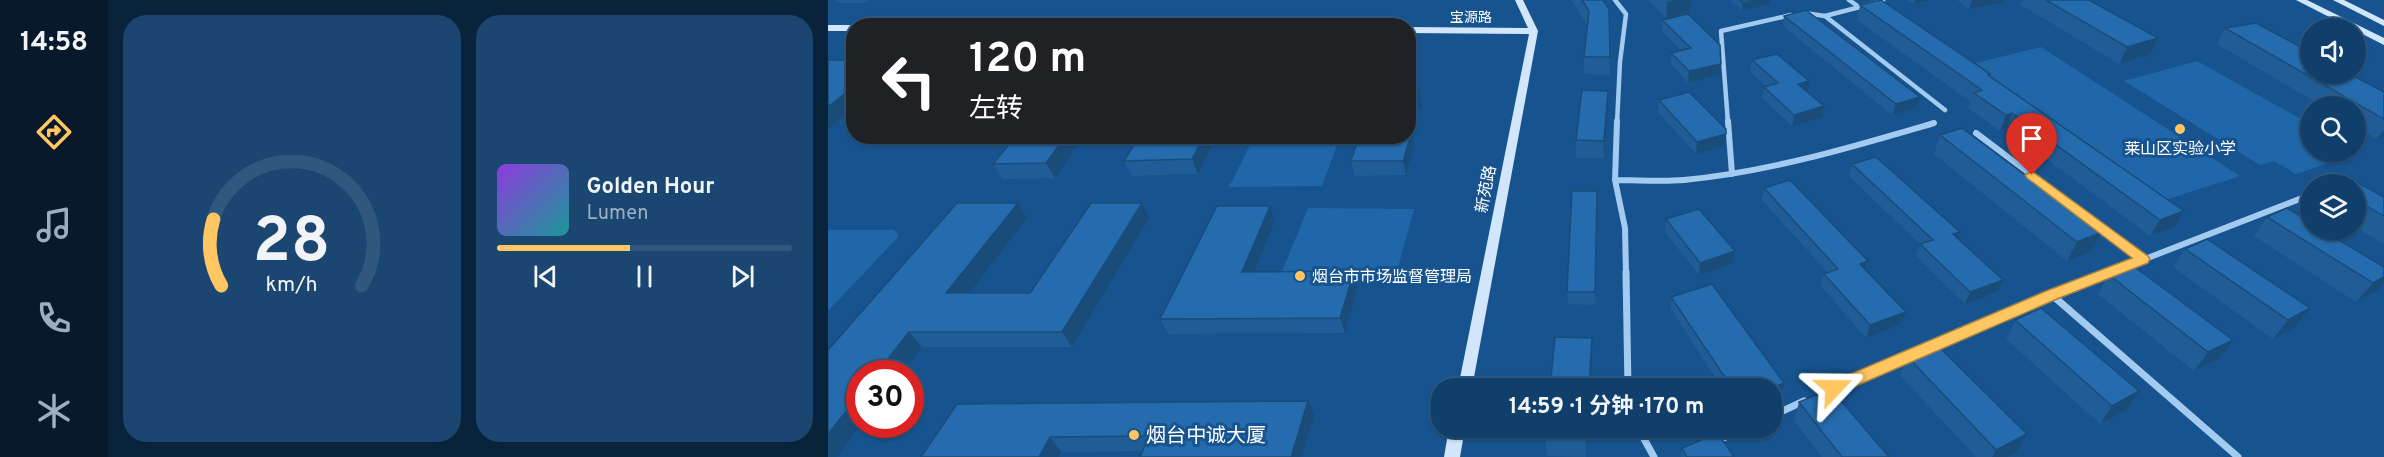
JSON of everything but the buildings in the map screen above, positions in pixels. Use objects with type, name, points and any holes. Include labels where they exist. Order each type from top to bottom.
[{"type":"street","points":[[1519,0],[1534,30]]},
{"type":"street","points":[[1615,0],[1626,14],[1620,63],[1616,180],[1625,228],[1628,378]]},
{"type":"street","points":[[1849,0],[1859,7]]},
{"type":"street","points":[[2300,0],[2384,42]]},
{"type":"street","points":[[2337,0],[2384,23]]},
{"type":"street","points":[[1732,174],[1721,31],[1801,13],[1825,16],[1883,1]]},
{"type":"street","points":[[1825,16],[1945,110]]},
{"type":"street","points":[[828,28],[846,28]]},
{"type":"street","name":"宝源路","points":[[1416,30],[1534,30]]},
{"type":"street","name":"新苑路","points":[[1467,378],[1534,30]]},
{"type":"street","points":[[1616,180],[1681,180],[1732,174],[1833,152],[1934,123]]},
{"type":"street","points":[[1976,133],[2143,259]]},
{"type":"street","points":[[1824,393],[2052,295],[2300,199]]},
{"type":"street","points":[[2052,295],[2238,457]]},
{"type":"street","points":[[1782,412],[1813,398]]},
{"type":"street","points":[[1452,457],[1455,438]]},
{"type":"street","points":[[1644,438],[1654,457]]},
{"type":"street","points":[[1704,447],[1724,438]]},
{"type":"shaded area","points":[[2041,47],[2240,176],[2162,201],[1972,64]]},
{"type":"shaded area","points":[[2197,61],[2300,118],[2300,162],[2331,162],[2296,174],[2274,161],[2260,165],[2124,81]]},
{"type":"shaded area","points":[[1250,144],[1337,144],[1322,186],[1229,187]]},
{"type":"shaded area","points":[[1308,208],[1414,209],[1396,275],[1281,274]]},
{"type":"shaded area","points":[[828,230],[894,230],[898,237],[828,311]]},
{"type":"place","name":"莱山区实验小学","points":[[2180,129]]},
{"type":"place","name":"烟台市市场监督管理局","points":[[1300,276]]},
{"type":"place","name":"烟台中诚大厦","points":[[1134,435]]},
{"type":"route","points":[[1834,388],[2052,295],[2143,259],[2032,175]]}]
